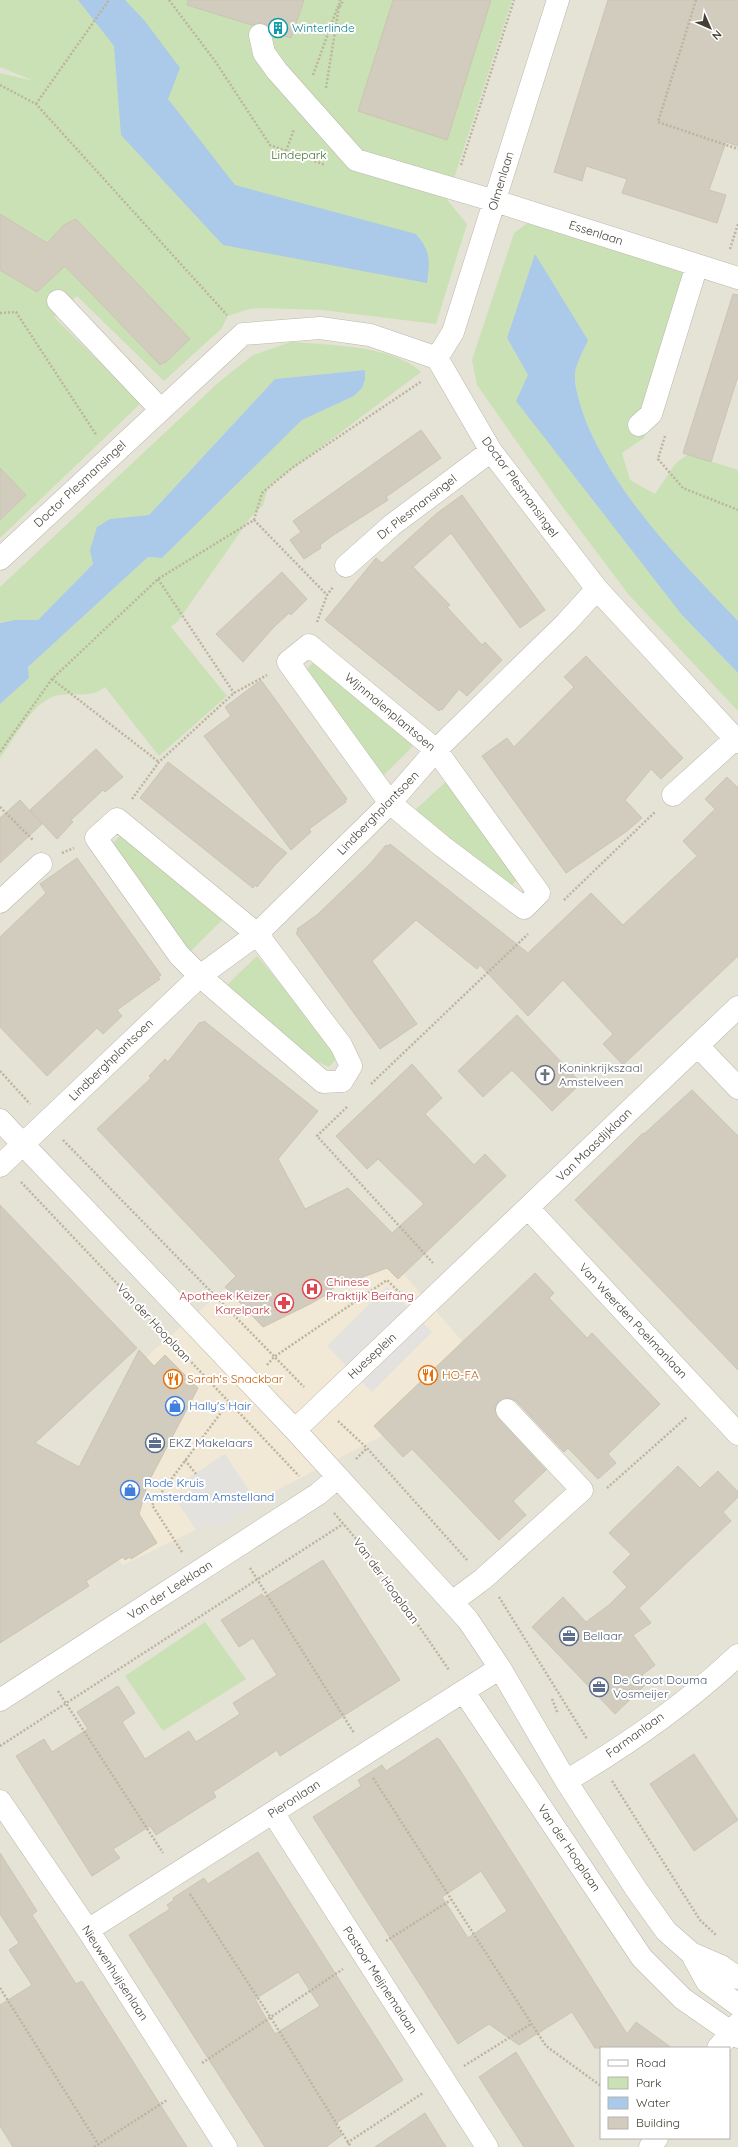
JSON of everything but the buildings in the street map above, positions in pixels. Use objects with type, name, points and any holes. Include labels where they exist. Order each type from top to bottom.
[{"type":"street","name":"Olmenlaan","points":[[439,362],[453,332],[558,0]]},
{"type":"street","name":"Essenlaan","points":[[260,35],[264,53],[320,120],[356,160],[453,188],[738,278]]},
{"type":"street","points":[[645,420],[697,265]]},
{"type":"street","points":[[58,301],[161,410]]},
{"type":"street","points":[[243,334],[320,328],[370,335],[439,362]]},
{"type":"street","name":"Doctor Plesmansingel","points":[[0,558],[243,334]]},
{"type":"street","name":"Doctor Plesmansingel","points":[[439,362],[491,451],[597,589],[737,741],[673,795]]},
{"type":"street","name":"Dr. Plesmansingel","points":[[346,566],[392,525],[491,451]]},
{"type":"street","name":"Lindberghplantsoen","points":[[2,1164],[200,976],[257,934],[390,803],[436,750],[566,622],[597,589]]},
{"type":"street","points":[[288,662],[309,645]]},
{"type":"street","name":"Wijnmalenplantsoen","points":[[288,662],[390,803],[442,846],[524,908],[539,893],[436,750],[309,645]]},
{"type":"street","points":[[117,819],[257,934],[341,1045],[351,1066],[342,1081],[323,1082],[200,976],[179,955],[96,838],[117,819]]},
{"type":"street","points":[[0,902],[46,861]]},
{"type":"street","name":"Van Maasdijklaan","points":[[450,1282],[738,1007]]},
{"type":"street","points":[[698,1046],[738,1088]]},
{"type":"street","points":[[0,1120],[295,1430],[468,1620],[500,1668],[566,1781],[636,1889],[666,1931],[691,1953],[721,1966],[738,1978]]},
{"type":"street","name":"Van Weerden Poelmanlaan","points":[[528,1208],[738,1434]]},
{"type":"street","name":"Hueseplein","points":[[295,1430],[450,1282]]},
{"type":"street","points":[[452,1602],[483,1580],[582,1490],[507,1410]]},
{"type":"street","name":"Van der Leeklaan","points":[[0,1700],[318,1494],[338,1477]]},
{"type":"street","name":"Farmanlaan","points":[[566,1781],[600,1761],[708,1683],[738,1655]]},
{"type":"street","name":"Pieronlaan","points":[[88,1930],[177,1875],[363,1754],[500,1668]]},
{"type":"street","name":"Van der Hooplaan","points":[[464,1692],[642,1958],[683,1999],[731,2035]]},
{"type":"street","name":"Nieuwenhuijsenlaan","points":[[0,1801],[88,1930],[226,2147]]},
{"type":"street","name":"Pastoor Meijnemalaan","points":[[273,1813],[487,2147]]},
{"type":"street","points":[[691,1953],[707,1982],[738,2005]]},
{"type":"street","points":[[650,2147],[656,2139]]},
{"type":"path","points":[[36,104],[86,30],[109,0]]},
{"type":"path","points":[[320,120],[338,14],[342,0]]},
{"type":"path","points":[[453,188],[514,0]]},
{"type":"path","points":[[696,0],[658,122],[738,149]]},
{"type":"path","points":[[0,85],[36,104],[243,334]]},
{"type":"path","points":[[0,312],[16,312],[110,457]]},
{"type":"path","points":[[0,752],[52,679],[158,579],[254,520],[262,493],[292,468],[439,362]]},
{"type":"path","points":[[645,420],[665,436],[658,459],[683,488],[738,510]]},
{"type":"path","points":[[254,520],[327,595]]},
{"type":"path","points":[[309,645],[327,595],[346,566]]},
{"type":"path","points":[[158,579],[234,693]]},
{"type":"path","points":[[117,819],[159,762],[234,693],[288,662]]},
{"type":"path","points":[[52,679],[159,762]]},
{"type":"path","points":[[558,905],[673,795]]},
{"type":"path","points":[[0,807],[46,861],[96,838]]},
{"type":"path","points":[[369,1086],[529,932]]},
{"type":"path","points":[[351,1103],[317,1136],[450,1282]]},
{"type":"path","name":"Van der Hooplaan","points":[[2,1164],[318,1494],[370,1555],[464,1692]]},
{"type":"path","points":[[582,1490],[600,1495],[707,1400]]},
{"type":"path","points":[[185,1460],[196,1474]]},
{"type":"path","points":[[0,1746],[343,1524]]},
{"type":"path","points":[[237,1547],[451,1900],[546,2046],[600,2085]]},
{"type":"path","points":[[45,1671],[271,2018],[351,2147]]},
{"type":"path","points":[[94,2147],[100,2146],[271,2018],[364,1955],[451,1900]]},
{"type":"path","points":[[0,1988],[1,1992],[100,2146]]},
{"type":"shaded area","points":[[0,0],[738,0],[738,2147],[0,2147]]},
{"type":"shaded area","points":[[351,1213],[462,1341],[380,1437],[252,1503],[123,1565],[71,1500],[122,1382],[155,1349],[221,1292]]},
{"type":"shaded area","points":[[387,1287],[432,1332],[372,1392],[327,1346]]},
{"type":"shaded area","points":[[225,1454],[257,1503],[218,1528],[214,1521],[197,1531],[176,1500],[193,1488],[187,1479]]},
{"type":"green space","name":"Lindepark","points":[[0,0],[512,0],[447,200],[467,224],[436,324],[322,310],[249,309],[228,316],[221,329],[164,381],[77,296],[54,317],[141,403],[0,538],[0,73],[34,81],[0,67]]},
{"type":"green space","points":[[529,222],[699,278],[644,438],[622,453],[630,480],[655,494],[676,463],[688,454],[738,470],[738,621],[673,553],[653,529],[616,479],[601,452],[587,424],[575,380],[577,365],[588,340],[535,255],[507,338],[528,375],[682,615],[738,673],[738,711],[629,595],[559,502],[477,385],[472,360],[514,233]]},
{"type":"green space","points":[[291,342],[341,346],[377,351],[394,356],[409,363],[421,372],[268,487],[263,505],[250,518],[178,621],[171,627],[227,696],[159,756],[105,687],[99,691],[89,694],[59,695],[50,698],[33,712],[25,721],[0,758],[0,704],[29,678],[28,667],[148,557],[162,558],[302,420],[354,396],[362,388],[365,380],[365,370],[275,379],[149,515],[110,519],[96,535],[92,543],[93,564],[38,620],[15,620],[0,623],[0,587],[219,382],[253,355]]},
{"type":"green space","points":[[315,661],[416,743],[382,777],[303,672]]},
{"type":"green space","points":[[450,778],[520,877],[509,888],[414,811]]},
{"type":"green space","points":[[122,833],[223,919],[190,952],[112,845]]},
{"type":"green space","points":[[257,956],[324,1035],[337,1058],[329,1067],[303,1055],[226,986]]},
{"type":"green space","points":[[205,1622],[246,1679],[163,1731],[125,1676]]},
{"type":"water","points":[[78,0],[125,0],[144,20],[180,68],[168,99],[235,185],[416,234],[427,251],[429,268],[427,283],[223,245],[121,135],[114,46]]},
{"type":"water","points":[[535,254],[588,340],[578,361],[575,374],[577,393],[587,424],[616,479],[634,504],[674,553],[738,621],[738,673],[682,615],[516,401],[528,375],[507,338]]},
{"type":"water","points":[[365,370],[365,380],[362,388],[354,396],[302,420],[162,558],[148,557],[28,667],[29,678],[0,704],[0,623],[15,620],[38,620],[93,564],[90,550],[97,527],[110,519],[149,515],[275,379]]},
{"type":"place","name":"Winterlinde","points":[[278,28]]},
{"type":"place","name":"Koninkrijkszaal Amstelveen","points":[[545,1075]]},
{"type":"place","name":"Chinese Praktijk Beifang","points":[[312,1289]]},
{"type":"place","name":"Apotheek Keizer Karelpark","points":[[284,1303]]},
{"type":"place","name":"HO-FA","points":[[428,1375]]},
{"type":"place","name":"Sarah's Snackbar","points":[[173,1379]]},
{"type":"place","name":"Hally's Hair","points":[[175,1406]]},
{"type":"place","name":"EKZ Makelaars","points":[[155,1443]]},
{"type":"place","name":"Rode Kruis Amsterdam Amstelland","points":[[130,1490]]},
{"type":"place","name":"Bellaar","points":[[569,1636]]},
{"type":"place","name":"De Groot Douma Vosmeijer","points":[[599,1687]]}]
